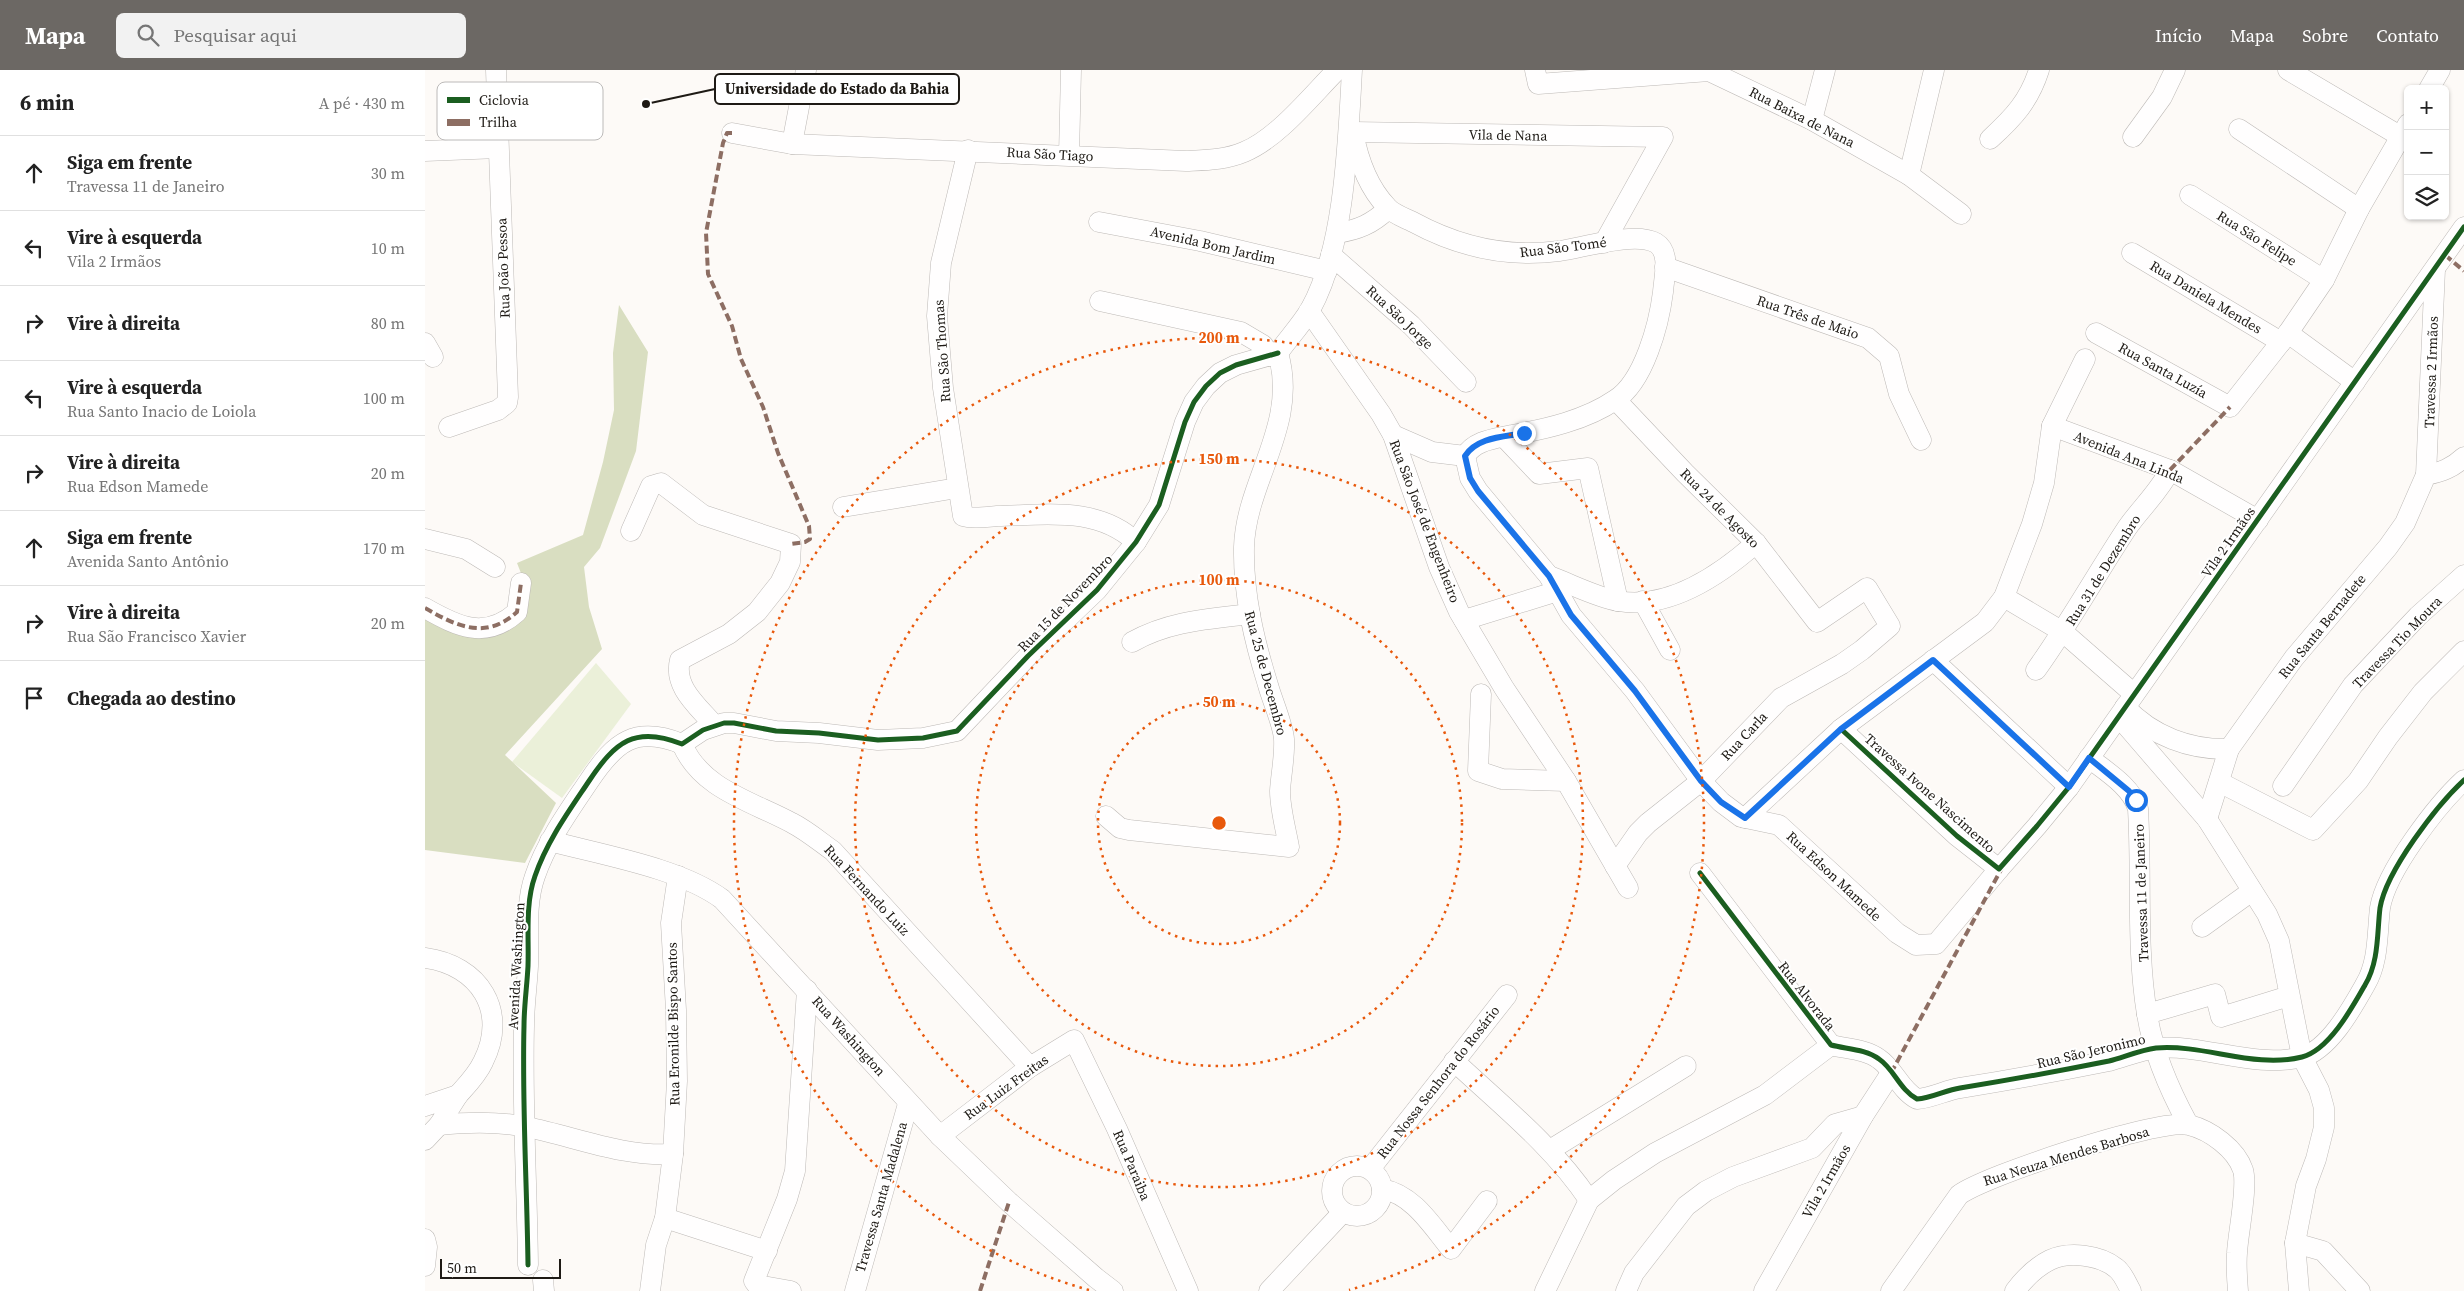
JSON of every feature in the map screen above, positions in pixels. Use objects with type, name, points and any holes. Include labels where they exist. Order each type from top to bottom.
[{"type":"street","points":[[791,144],[806,70]]},
{"type":"street","points":[[1069,155],[1071,70]]},
{"type":"street","name":"Rua São Tiago","points":[[732,133],[791,144],[969,150],[1186,161],[1219,160],[1245,152],[1266,138],[1337,70]]},
{"type":"street","points":[[1101,301],[1241,332],[1274,354],[1309,311],[1329,263],[1337,233],[1351,132],[1351,70]]},
{"type":"street","points":[[1812,120],[1825,70]]},
{"type":"street","points":[[1909,174],[1934,70]]},
{"type":"street","points":[[1990,139],[2013,118],[2032,92],[2039,70]]},
{"type":"street","points":[[2133,137],[2162,98],[2175,70]]},
{"type":"street","points":[[2284,337],[2324,280],[2359,209],[2404,130],[2288,70]]},
{"type":"street","points":[[2432,85],[2441,70]]},
{"type":"street","name":"Rua Baixa de Nana","points":[[1536,77],[1709,71],[1812,120],[1909,174],[1961,214]]},
{"type":"street","points":[[2239,128],[2359,209]]},
{"type":"street","points":[[1337,233],[1364,227],[1377,220],[1388,209],[1369,180],[1351,132]]},
{"type":"street","name":"Vila de Nana","points":[[1351,132],[1663,137],[1603,243]]},
{"type":"street","name":"Rua João Pessoa","points":[[449,427],[498,410],[507,403],[498,140]]},
{"type":"street","points":[[425,151],[498,148]]},
{"type":"street","name":"Rua São Thomas","points":[[969,150],[941,263],[937,316],[943,388],[957,488],[963,516],[1071,514],[1085,516],[1110,523],[1124,530],[1136,542]]},
{"type":"street","name":"Rua São Felipe","points":[[2191,195],[2324,280]]},
{"type":"street","name":"Rua São Tomé","points":[[1388,209],[1431,232],[1490,251],[1521,254],[1558,251],[1634,239],[1647,240],[1657,243],[1664,252],[1665,267]]},
{"type":"street","name":"Avenida Bom Jardim","points":[[1099,222],[1329,263]]},
{"type":"street","name":"Vila 2 Irmãos","points":[[1916,946],[1937,944],[2069,787],[2464,227]]},
{"type":"street","name":"Rua Daniela Mendes","points":[[2132,252],[2284,337],[2355,382]]},
{"type":"street","name":"Rua São Jorge","points":[[1329,263],[1411,325],[1466,382]]},
{"type":"street","points":[[1393,435],[1432,452],[1465,456],[1476,444],[1575,419],[1616,400],[1634,379],[1648,352],[1658,326],[1665,267]]},
{"type":"street","name":"Rua Três de Maio","points":[[1665,267],[1868,338],[1889,356],[1899,394],[1921,440]]},
{"type":"street","name":"Travessa 2 Irmãos","points":[[2426,475],[2435,268]]},
{"type":"street","name":"Rua São José de Engenheiro","points":[[1309,311],[1381,414],[1393,435],[1439,566],[1464,620],[1504,688],[1567,781],[1628,888]]},
{"type":"street","name":"Rua Santa Luzía","points":[[2096,333],[2230,407],[2284,337]]},
{"type":"street","name":"Rua 15 de Novembro","points":[[714,725],[734,723],[776,731],[819,733],[878,740],[923,738],[957,731],[1022,662],[1097,590],[1136,542],[1159,505],[1193,402],[1206,386],[1235,364],[1274,354]]},
{"type":"street","name":"Rua 25 de Decembro","points":[[1106,816],[1120,828],[1129,830],[1289,847],[1280,794],[1285,738],[1261,662],[1250,614],[1246,589],[1244,545],[1249,518],[1280,420],[1284,386],[1274,354]]},
{"type":"street","points":[[1745,818],[1841,729],[1985,622],[2004,598],[2032,524],[2044,482],[2053,426],[2085,359]]},
{"type":"street","name":"Rua 24 de Agosto","points":[[1616,400],[1685,473],[1756,543],[1817,622],[1867,588],[1890,626]]},
{"type":"street","name":"Avenida Ana Linda","points":[[2053,426],[2170,470],[2258,520]]},
{"type":"street","points":[[1504,437],[1539,474],[1588,468],[1617,601]]},
{"type":"street","name":"Rua Edson Mamede","points":[[1465,456],[1470,478],[1478,491],[1553,583],[1571,615],[1635,691],[1701,781],[1721,802],[1745,818],[1779,825],[1869,909],[1897,933],[1916,946]]},
{"type":"street","points":[[2426,475],[2442,472],[2464,458]]},
{"type":"street","name":"Rua 31 de Dezembro","points":[[2036,670],[2063,632],[2101,568],[2170,470]]},
{"type":"street","name":"Rua Santa Bernadete","points":[[2207,819],[2229,749],[2294,658],[2388,547],[2405,523],[2426,475]]},
{"type":"street","points":[[631,531],[651,486],[661,483],[703,515],[791,544],[791,562],[780,583],[757,612],[729,634],[680,660],[679,678],[682,688],[714,725],[682,744]]},
{"type":"street","points":[[843,507],[957,488]]},
{"type":"street","points":[[425,538],[466,549],[495,567]]},
{"type":"street","points":[[1464,620],[1553,583],[1617,601],[1643,601],[1683,591],[1708,580],[1756,543]]},
{"type":"street","name":"Travessa Tio Moura","points":[[2283,786],[2353,685],[2418,616],[2464,576]]},
{"type":"street","points":[[425,608],[450,622],[471,628],[493,627],[504,624],[517,612],[521,583]]},
{"type":"street","points":[[2004,598],[2063,632],[2139,721],[2182,743],[2209,750],[2229,749]]},
{"type":"street","points":[[1643,601],[1670,650]]},
{"type":"street","points":[[1132,642],[1151,631],[1169,626],[1250,614]]},
{"type":"street","name":"Rua Carla","points":[[1615,866],[1648,823],[1701,781],[1781,698],[1855,655],[1890,626]]},
{"type":"street","points":[[2219,782],[2313,830],[2358,781],[2388,737],[2423,692],[2464,651]]},
{"type":"street","points":[[1933,660],[2069,787]]},
{"type":"street","points":[[1481,694],[1478,771],[1502,780],[1567,781]]},
{"type":"street","points":[[2126,706],[2207,819],[2267,914],[2279,941],[2302,1057],[2319,1090],[2324,1108],[2324,1127],[2316,1159],[2306,1186],[2295,1243],[2299,1291]]},
{"type":"street","name":"Travessa Ivone Nascimento","points":[[1841,729],[1957,836],[2001,866]]},
{"type":"street","name":"Avenida Washington","points":[[529,1265],[524,1024],[529,902],[534,877],[550,841],[598,767],[615,748],[628,739],[644,735],[662,737],[682,744]]},
{"type":"street","name":"Rua Fernando Luiz","points":[[682,744],[687,756],[704,777],[719,787],[793,823],[833,851],[1030,1067]]},
{"type":"street","name":"Travessa 11 de Janeiro","points":[[2089,758],[2129,791],[2136,800],[2138,809],[2147,1014],[2155,1048],[2188,1124]]},
{"type":"street","points":[[2302,1057],[2321,1048],[2336,1031],[2367,983],[2375,958],[2381,906],[2388,883],[2412,840],[2464,780]]},
{"type":"street","name":"Rua Washington","points":[[550,841],[678,876],[711,891],[722,899],[882,1071],[908,1104],[939,1136],[1009,1202],[1095,1278],[1113,1291]]},
{"type":"street","name":"Rua Alvorada","points":[[1700,873],[1831,1045],[1871,1054],[1881,1060],[1913,1097],[1919,1099]]},
{"type":"street","name":"Rua Eronilde Bispo Santos","points":[[651,1291],[656,1245],[665,1218],[673,1154],[677,1081],[676,1010],[671,923],[678,876]]},
{"type":"street","points":[[2202,927],[2252,891]]},
{"type":"street","points":[[425,958],[449,963],[477,982],[485,995],[490,1011],[490,1044],[484,1062],[458,1095],[439,1125],[425,1140]]},
{"type":"street","points":[[786,1290],[757,1285],[754,1281],[767,1251],[795,1171],[807,990]]},
{"type":"street","points":[[2147,1014],[2215,994],[2221,1017],[2289,996]]},
{"type":"street","name":"Rua Nossa Senhora do Rosário","points":[[1370,1169],[1507,995]]},
{"type":"street","name":"Rua Luiz Freitas","points":[[939,1136],[1030,1067],[1075,1040]]},
{"type":"street","name":"Rua Paraiba","points":[[1075,1040],[1117,1129],[1188,1291]]},
{"type":"street","name":"Rua Alvorada","points":[[1545,1291],[1589,1200],[1655,1153],[1765,1095],[1831,1045]]},
{"type":"street","name":"Rua São Jeronimo","points":[[1919,1099],[1959,1088],[2059,1071],[2155,1048],[2192,1049],[2249,1059],[2302,1057]]},
{"type":"street","points":[[1454,1062],[1550,1150],[1573,1177],[1589,1200]]},
{"type":"street","points":[[1550,1150],[1686,1066]]},
{"type":"street","name":"Vila 2 Irmãos","points":[[1764,1291],[1863,1116],[1891,1073]]},
{"type":"street","points":[[425,1106],[458,1095]]},
{"type":"street","name":"Travessa Santa Madalena","points":[[855,1291],[908,1104]]},
{"type":"street","points":[[1626,1291],[1634,1273],[1686,1206],[1706,1190],[1733,1177],[1812,1148],[1835,1124],[1863,1116]]},
{"type":"street","points":[[439,1125],[485,1122],[525,1127],[630,1154],[673,1154]]},
{"type":"street","points":[[2188,1124],[2209,1132],[2223,1143],[2243,1170],[2244,1183],[2236,1256],[2238,1291]]},
{"type":"street","name":"Rua Neuza Mendes Barbosa","points":[[1891,1291],[1959,1195],[1972,1186],[2002,1173],[2145,1130],[2188,1124]]},
{"type":"street","points":[[1363,1166],[1370,1169],[1376,1174],[1382,1189],[1378,1204],[1373,1210],[1358,1216],[1343,1212],[1337,1207],[1332,1194],[1334,1180],[1343,1170],[1349,1167],[1363,1166]]},
{"type":"street","points":[[1382,1189],[1400,1194],[1409,1199],[1451,1249],[1487,1201]]},
{"type":"street","points":[[1269,1291],[1343,1212]]},
{"type":"street","points":[[665,1218],[767,1251]]},
{"type":"street","points":[[425,1239],[427,1247],[425,1266]]},
{"type":"street","points":[[2295,1243],[2323,1251],[2360,1291]]},
{"type":"street","points":[[2015,1291],[2026,1277],[2050,1260],[2075,1255],[2100,1259],[2117,1269],[2131,1291]]},
{"type":"green space","points":[[619,305],[648,352],[636,451],[600,548],[584,567],[589,607],[602,649],[505,755],[556,803],[525,863],[425,850],[425,610],[488,635],[526,586],[517,563],[583,535],[603,462],[614,410],[613,353]]},
{"type":"green space","points":[[596,663],[631,704],[562,798],[512,762]]},
{"type":"marked path","points":[[732,133],[727,133],[723,143],[706,233],[708,274],[732,326],[741,359],[763,407],[778,453],[809,526],[810,539],[805,542],[791,544]]},
{"type":"marked path","points":[[2445,255],[2464,271]]},
{"type":"marked path","points":[[2170,470],[2230,407]]},
{"type":"marked path","points":[[425,608],[460,625],[472,628],[494,626],[517,612],[521,583]]},
{"type":"marked path","points":[[1891,1073],[2003,866]]},
{"type":"marked path","points":[[980,1291],[1009,1202]]},
{"type":"cycle path","points":[[1841,729],[1957,836],[1999,869],[2069,787],[2464,227]]},
{"type":"cycle path","points":[[528,1265],[524,1116],[524,1018],[530,898],[535,876],[552,838],[608,756],[617,747],[639,737],[651,736],[682,744],[703,730],[724,723],[734,723],[776,731],[819,733],[878,740],[923,738],[957,731],[1028,656],[1097,590],[1136,542],[1159,505],[1185,422],[1194,402],[1206,386],[1220,373],[1236,365],[1278,353]]},
{"type":"cycle path","points":[[1700,873],[1831,1045],[1862,1051],[1874,1056],[1884,1063],[1906,1090],[1917,1099],[1955,1089],[2109,1061],[2156,1048],[2193,1049],[2248,1058],[2284,1060],[2312,1053],[2339,1027],[2370,976],[2377,947],[2380,908],[2384,893],[2392,876],[2414,839],[2440,805],[2464,780]]},
{"type":"place","name":"Universidade do Estado da Bahia","points":[[646,104]]},
{"type":"route","points":[[1524,433],[1485,441],[1469,449],[1465,456],[1470,478],[1478,491],[1549,576],[1571,615],[1635,691],[1701,781],[1721,802],[1737,814],[1745,818],[1841,729],[1933,660],[2069,787],[2089,758],[2129,791],[2136,800]]}]
